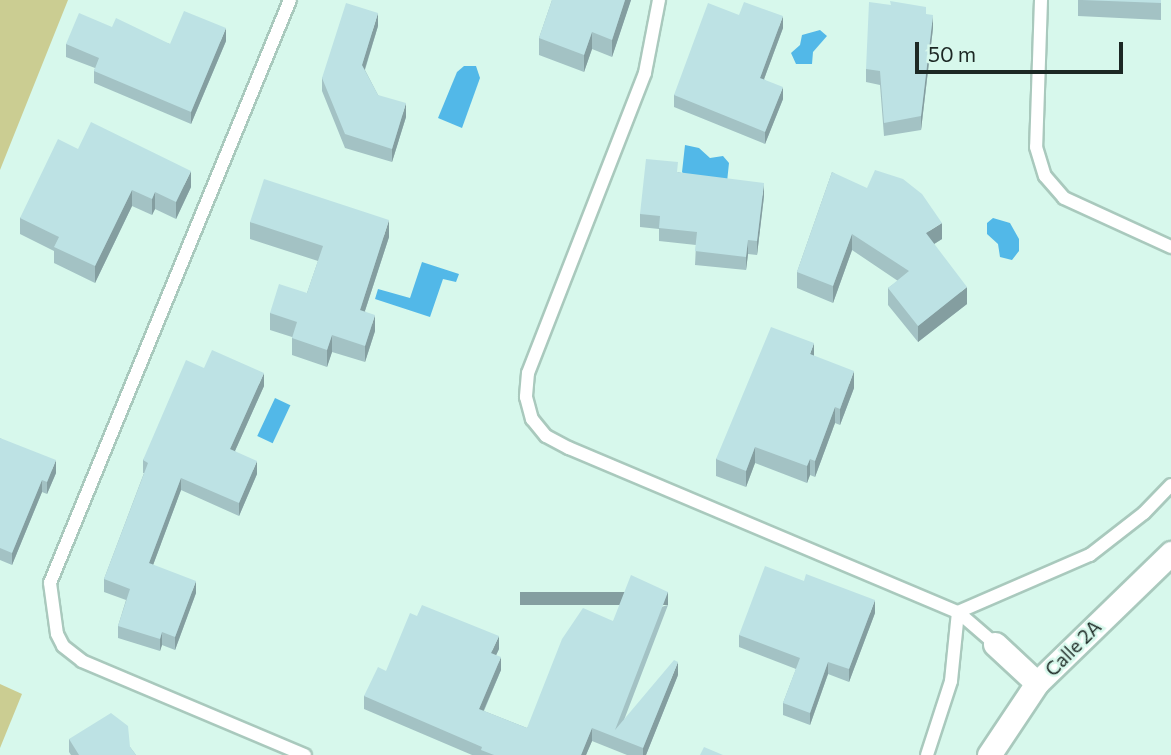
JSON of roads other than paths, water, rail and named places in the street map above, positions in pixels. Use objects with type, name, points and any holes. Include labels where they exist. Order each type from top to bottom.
[{"type":"street","name":"Calle 2A","points":[[989,755],[1037,683],[1171,553]]},
{"type":"street","points":[[995,644],[1037,683]]},
{"type":"lane","points":[[290,0],[50,583],[57,634],[63,646],[82,661],[305,755]]},
{"type":"lane","points":[[659,0],[645,74],[528,373],[526,397],[532,419],[546,436],[569,448],[958,612],[995,644]]},
{"type":"lane","points":[[1041,0],[1036,147],[1045,176],[1064,198],[1171,247]]},
{"type":"lane","points":[[958,612],[1090,555],[1144,513],[1171,485]]},
{"type":"lane","points":[[927,755],[951,681],[958,612]]},
{"type":"water","points":[[820,30],[827,36],[813,52],[812,64],[796,64],[791,53],[800,45],[802,35]]},
{"type":"water","points":[[464,66],[476,66],[480,78],[462,128],[438,118],[457,72]]},
{"type":"water","points":[[685,145],[699,148],[710,158],[723,156],[729,163],[727,182],[689,181],[682,172]]},
{"type":"water","points":[[993,218],[1010,223],[1019,239],[1019,251],[1012,260],[1000,257],[998,244],[987,234],[987,223]]},
{"type":"water","points":[[422,262],[459,274],[456,282],[443,279],[430,317],[375,299],[378,289],[410,298]]},
{"type":"water","points":[[275,398],[290,405],[273,443],[257,436]]}]
